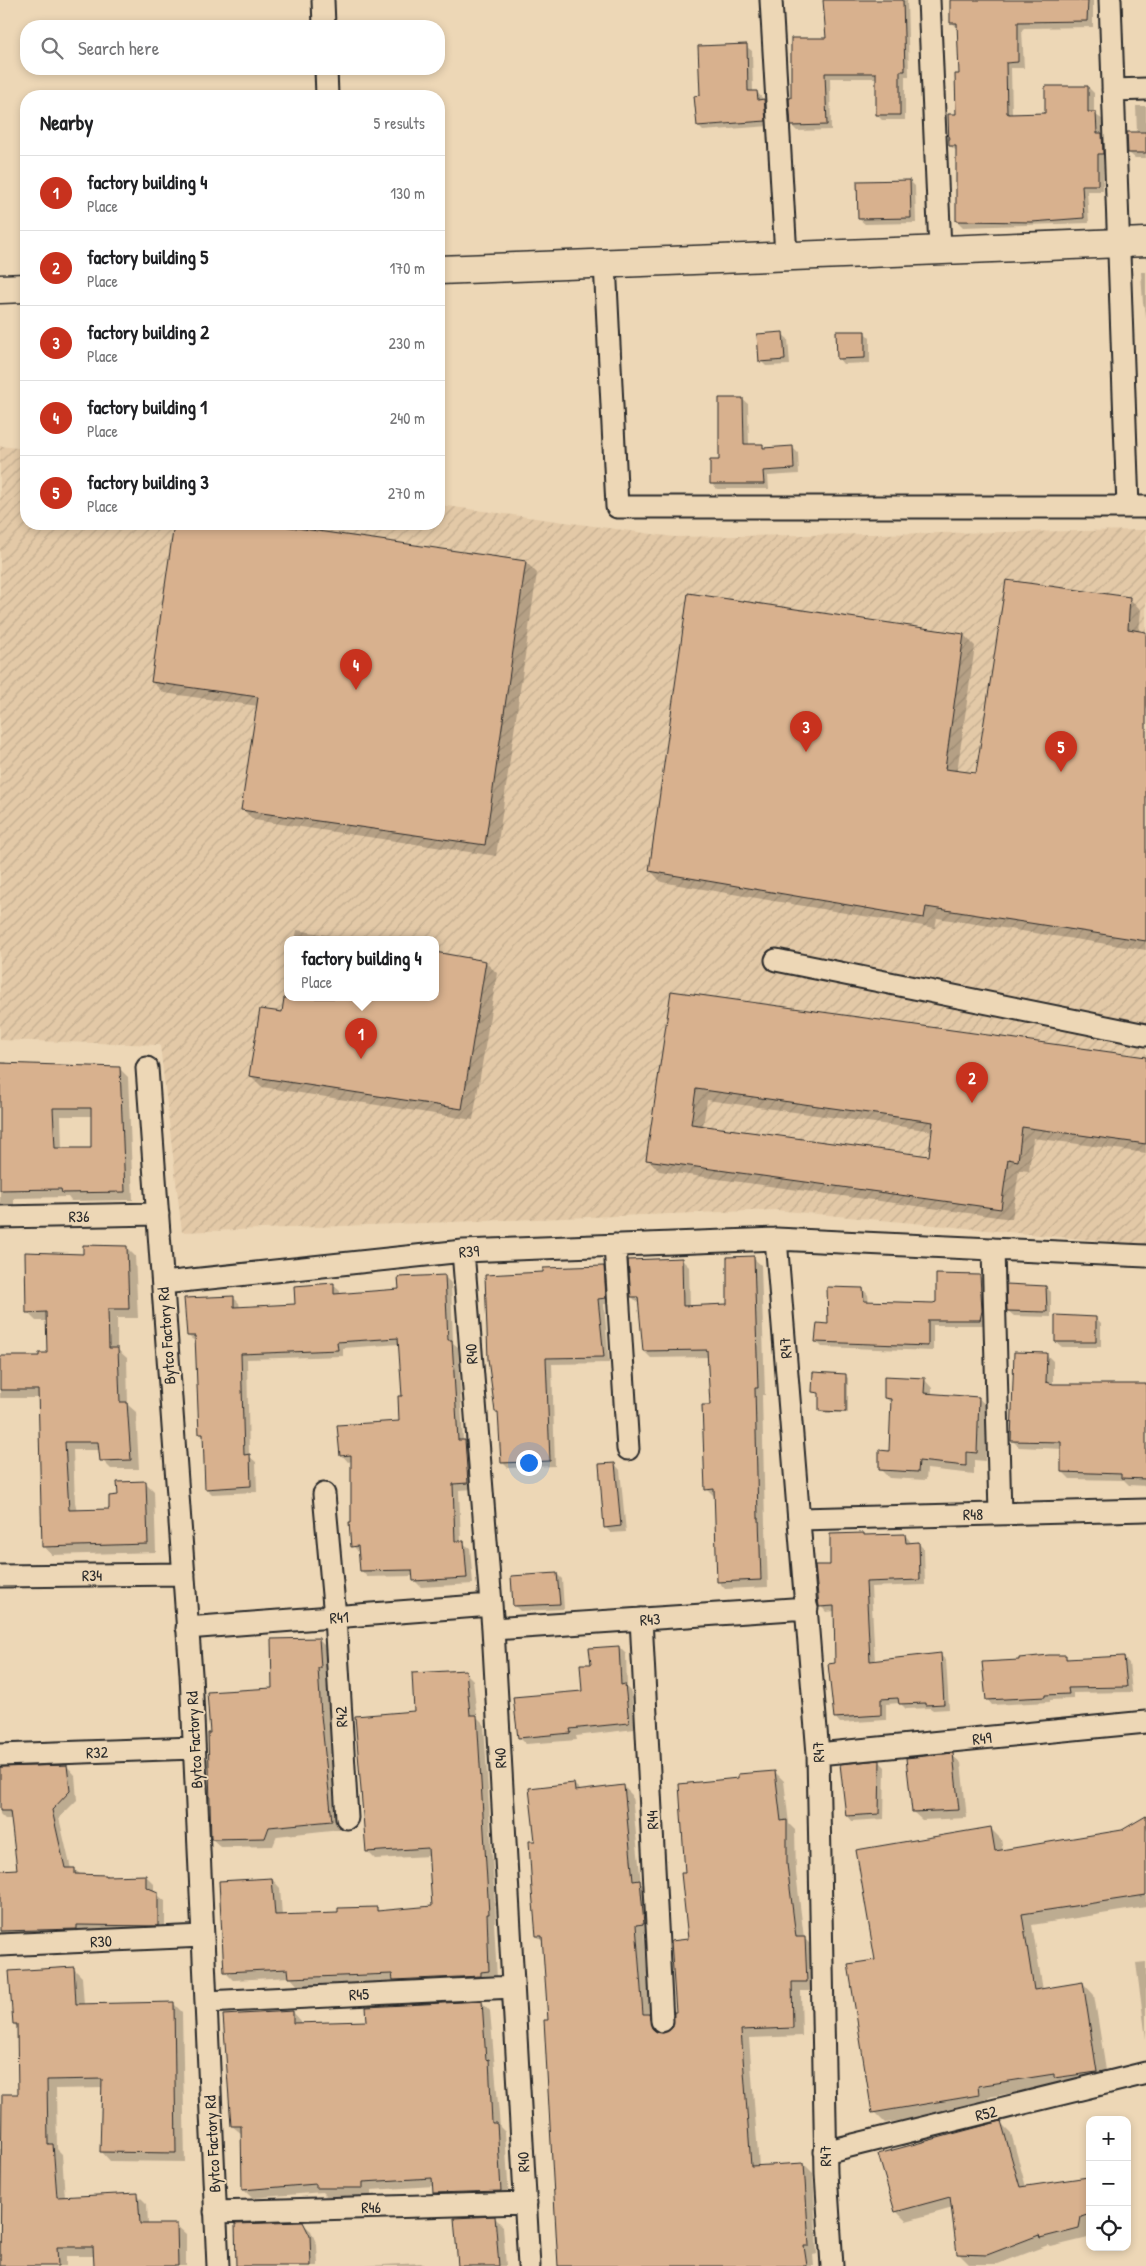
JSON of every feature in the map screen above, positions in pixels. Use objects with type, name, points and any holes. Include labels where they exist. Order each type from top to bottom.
[{"type":"street","points":[[323,0],[324,20]]},
{"type":"street","points":[[771,0],[786,256]]},
{"type":"street","points":[[929,0],[940,249]]},
{"type":"street","points":[[605,264],[617,507],[1137,507],[1118,243],[1110,0]]},
{"type":"street","points":[[326,75],[327,90]]},
{"type":"street","points":[[1113,90],[1146,89]]},
{"type":"street","points":[[445,270],[1146,242]]},
{"type":"street","points":[[0,289],[20,288]]},
{"type":"street","points":[[776,960],[1146,1035]]},
{"type":"street","name":"Bytco Factory Rd","points":[[147,1068],[184,1574],[218,2266]]},
{"type":"street","name":"R36","points":[[0,1217],[158,1214]]},
{"type":"street","name":"R39","points":[[162,1283],[463,1250],[776,1238],[1146,1256]]},
{"type":"street","name":"R47","points":[[776,1238],[818,1754],[825,2152],[832,2266]]},
{"type":"street","points":[[615,1245],[628,1449]]},
{"type":"street","points":[[993,1249],[1000,1514]]},
{"type":"street","name":"R40","points":[[463,1250],[493,1629],[529,2266]]},
{"type":"street","name":"R42","points":[[324,1494],[347,1818]]},
{"type":"street","name":"R48","points":[[800,1519],[1146,1510]]},
{"type":"street","name":"R34","points":[[0,1576],[184,1574]]},
{"type":"street","name":"R41","points":[[187,1628],[491,1605]]},
{"type":"street","name":"R43","points":[[493,1629],[807,1608]]},
{"type":"street","name":"R44","points":[[641,1619],[662,2021]]},
{"type":"street","name":"R49","points":[[818,1754],[1146,1722]]},
{"type":"street","name":"R32","points":[[0,1755],[194,1748]]},
{"type":"street","name":"R30","points":[[0,1945],[203,1936]]},
{"type":"street","name":"R45","points":[[206,2002],[513,1987]]},
{"type":"street","name":"R52","points":[[825,2152],[1146,2073]]},
{"type":"street","name":"R46","points":[[215,2212],[526,2203]]},
{"type":"shaded area","points":[[0,446],[20,448],[20,530],[445,530],[445,506],[674,537],[1146,530],[1146,1245],[775,1210],[182,1232],[160,1045],[0,1040]]},
{"type":"building","points":[[823,0],[903,0],[905,71],[900,71],[900,115],[876,115],[876,73],[825,73],[827,125],[791,126],[789,98],[791,98],[791,38],[826,38]]},
{"type":"building","points":[[950,0],[1088,0],[1087,21],[1018,22],[1018,62],[1006,63],[1007,113],[1009,114],[1045,113],[1045,86],[1088,86],[1088,112],[1096,112],[1097,133],[1102,133],[1103,154],[1098,154],[1098,185],[1082,185],[1084,218],[1032,222],[956,221],[956,146],[949,146],[948,114],[956,114],[955,74],[959,74],[957,23],[950,23]]},
{"type":"building","points":[[747,44],[748,91],[757,91],[758,100],[764,99],[766,121],[697,126],[694,96],[700,95],[698,46]]},
{"type":"building","points":[[1127,132],[1146,132],[1146,153],[1128,153]]},
{"type":"building","points":[[910,180],[911,218],[858,219],[857,181]]},
{"type":"building","points":[[836,331],[865,331],[865,358],[837,359]]},
{"type":"building","points":[[783,332],[785,360],[759,362],[757,334]]},
{"type":"building","points":[[719,398],[743,398],[744,444],[763,444],[763,448],[793,446],[794,469],[763,471],[764,484],[710,484],[710,460],[719,460]]},
{"type":"building","points":[[173,530],[311,530],[526,561],[485,845],[241,810],[258,697],[151,682]]},
{"type":"building","points":[[1006,580],[1130,597],[1128,629],[1146,632],[1146,941],[926,907],[924,918],[649,871],[688,593],[964,634],[945,769],[976,773]]},
{"type":"building","points":[[439,953],[486,961],[462,1109],[249,1076],[260,1009],[282,1012],[284,998],[284,1001],[439,1001]]},
{"type":"building","points":[[671,991],[1146,1057],[1146,1144],[1022,1127],[1018,1161],[1008,1159],[1001,1209],[646,1160]],"holes":[[[696,1089],[933,1122],[929,1156],[691,1124]]]},
{"type":"building","points":[[0,1063],[120,1067],[125,1192],[62,1193],[61,1189],[0,1190]],"holes":[[[53,1108],[91,1108],[91,1148],[55,1148]]]},
{"type":"building","points":[[83,1245],[127,1246],[129,1309],[108,1309],[109,1348],[118,1348],[120,1402],[127,1402],[131,1460],[100,1461],[98,1442],[65,1442],[69,1510],[109,1509],[109,1496],[118,1495],[117,1482],[146,1481],[148,1544],[42,1547],[38,1390],[0,1390],[0,1356],[39,1356],[39,1353],[47,1353],[46,1312],[26,1313],[25,1252],[83,1254]]},
{"type":"building","points":[[754,1256],[758,1388],[755,1388],[761,1580],[717,1582],[714,1489],[705,1490],[702,1405],[710,1405],[707,1350],[643,1351],[638,1297],[631,1297],[628,1260],[682,1258],[683,1306],[727,1304],[727,1257]]},
{"type":"building","points":[[604,1266],[606,1298],[598,1299],[604,1357],[546,1358],[550,1461],[501,1463],[498,1412],[495,1412],[488,1359],[485,1275],[543,1272],[543,1268]]},
{"type":"building","points":[[936,1274],[980,1275],[982,1311],[980,1320],[928,1320],[928,1346],[815,1342],[817,1323],[828,1324],[827,1287],[863,1288],[864,1301],[933,1303],[936,1302]]},
{"type":"building","points":[[445,1275],[448,1340],[452,1340],[458,1440],[465,1440],[468,1483],[453,1484],[455,1541],[464,1541],[467,1578],[413,1581],[412,1570],[360,1571],[358,1546],[351,1547],[349,1523],[351,1523],[351,1455],[340,1456],[337,1425],[399,1421],[398,1396],[402,1396],[398,1338],[337,1342],[338,1350],[241,1354],[244,1455],[250,1454],[251,1486],[205,1489],[203,1434],[199,1434],[195,1336],[187,1336],[184,1298],[234,1296],[234,1307],[295,1304],[294,1286],[334,1283],[334,1294],[399,1289],[398,1277]]},
{"type":"building","points":[[1006,1284],[1046,1286],[1047,1312],[1007,1311]]},
{"type":"building","points":[[1055,1315],[1096,1317],[1096,1342],[1055,1342]]},
{"type":"building","points":[[1014,1352],[1047,1353],[1046,1382],[1053,1384],[1146,1384],[1146,1479],[1121,1478],[1121,1474],[1061,1472],[1061,1442],[1011,1441]]},
{"type":"building","points":[[813,1372],[846,1374],[846,1412],[819,1411],[819,1393],[812,1392]]},
{"type":"building","points":[[884,1376],[925,1378],[924,1393],[979,1397],[977,1453],[966,1452],[966,1466],[919,1461],[918,1472],[879,1470],[879,1450],[889,1451],[891,1399],[884,1398]]},
{"type":"building","points":[[615,1463],[621,1526],[604,1528],[599,1464]]},
{"type":"building","points":[[864,1533],[864,1535],[905,1534],[906,1543],[919,1542],[920,1580],[866,1582],[870,1661],[941,1653],[944,1704],[899,1704],[898,1698],[881,1699],[881,1715],[834,1718],[828,1664],[835,1663],[834,1606],[819,1607],[815,1565],[830,1565],[830,1534]]},
{"type":"building","points":[[557,1573],[560,1604],[513,1606],[511,1576]]},
{"type":"building","points":[[319,1638],[321,1668],[318,1668],[321,1715],[332,1821],[269,1827],[265,1838],[211,1839],[208,1733],[210,1733],[207,1692],[272,1688],[271,1639]]},
{"type":"building","points":[[619,1646],[621,1685],[625,1684],[629,1723],[570,1729],[571,1733],[518,1738],[513,1697],[582,1691],[580,1664],[591,1664],[589,1648]]},
{"type":"building","points":[[1066,1655],[1066,1659],[1124,1656],[1127,1687],[1068,1688],[1069,1694],[986,1700],[982,1662],[1019,1660],[1019,1658]]},
{"type":"building","points":[[466,1670],[470,1715],[477,1715],[489,1914],[487,1914],[489,1971],[481,1972],[481,1976],[393,1980],[392,1974],[289,1978],[288,1969],[224,1972],[219,1881],[272,1878],[275,1915],[338,1913],[338,1908],[377,1907],[377,1911],[432,1906],[428,1848],[366,1852],[355,1716],[414,1711],[412,1673]]},
{"type":"building","points":[[953,1753],[959,1810],[912,1812],[906,1758]]},
{"type":"building","points":[[880,1760],[879,1814],[846,1816],[840,1764]]},
{"type":"building","points":[[67,1765],[70,1791],[52,1810],[65,1868],[75,1868],[75,1874],[106,1876],[146,1875],[146,1887],[158,1892],[158,1926],[77,1925],[77,1929],[0,1931],[0,1870],[17,1869],[10,1811],[0,1811],[0,1767]]},
{"type":"building","points":[[775,1771],[781,1821],[787,1820],[787,1864],[796,1937],[805,1937],[807,1982],[792,1982],[793,2028],[741,2030],[751,2166],[804,2163],[809,2246],[804,2246],[807,2266],[558,2266],[544,2020],[548,2020],[542,1936],[536,1936],[532,1891],[529,1841],[535,1841],[529,1788],[574,1783],[575,1791],[624,1785],[633,1881],[640,1880],[644,1924],[636,1925],[643,2014],[649,2014],[652,2028],[657,2032],[663,2033],[673,2027],[674,2012],[676,2012],[671,1941],[688,1939],[681,1873],[685,1873],[679,1784],[738,1778],[738,1774]]},
{"type":"building","points":[[1146,1816],[1146,1895],[1022,1914],[1034,1990],[1083,1982],[1097,2072],[1054,2078],[1054,2074],[978,2086],[979,2095],[872,2113],[848,1964],[875,1960],[856,1850],[991,1827],[995,1851],[1122,1830]]},
{"type":"building","points":[[74,1967],[76,2004],[174,2002],[176,2153],[100,2152],[102,2079],[47,2080],[48,2144],[53,2144],[57,2197],[138,2193],[140,2224],[177,2224],[178,2266],[94,2266],[93,2247],[57,2247],[58,2266],[0,2266],[2,2094],[18,2094],[17,2024],[13,2024],[9,1971]]},
{"type":"building","points":[[482,2001],[486,2060],[489,2059],[492,2123],[497,2123],[501,2191],[433,2193],[432,2178],[363,2182],[363,2188],[316,2188],[316,2184],[242,2190],[241,2126],[231,2126],[223,2015],[293,2011],[293,2023],[367,2021],[366,2007]]},
{"type":"building","points":[[1001,2121],[1020,2187],[1086,2177],[1086,2215],[1081,2217],[1079,2228],[1040,2238],[1039,2235],[987,2255],[957,2254],[950,2197],[895,2212],[878,2154]]},
{"type":"building","points":[[495,2216],[499,2266],[458,2266],[454,2218]]},
{"type":"building","points":[[303,2222],[310,2236],[311,2266],[236,2266],[235,2224]]},
{"type":"place","name":"factory building 1","points":[[356,690]]},
{"type":"place","name":"factory building 2","points":[[806,752]]},
{"type":"place","name":"factory building 3","points":[[1061,772]]},
{"type":"place","name":"factory building 4","points":[[361,1059]]},
{"type":"place","name":"factory building 5","points":[[972,1103]]}]
